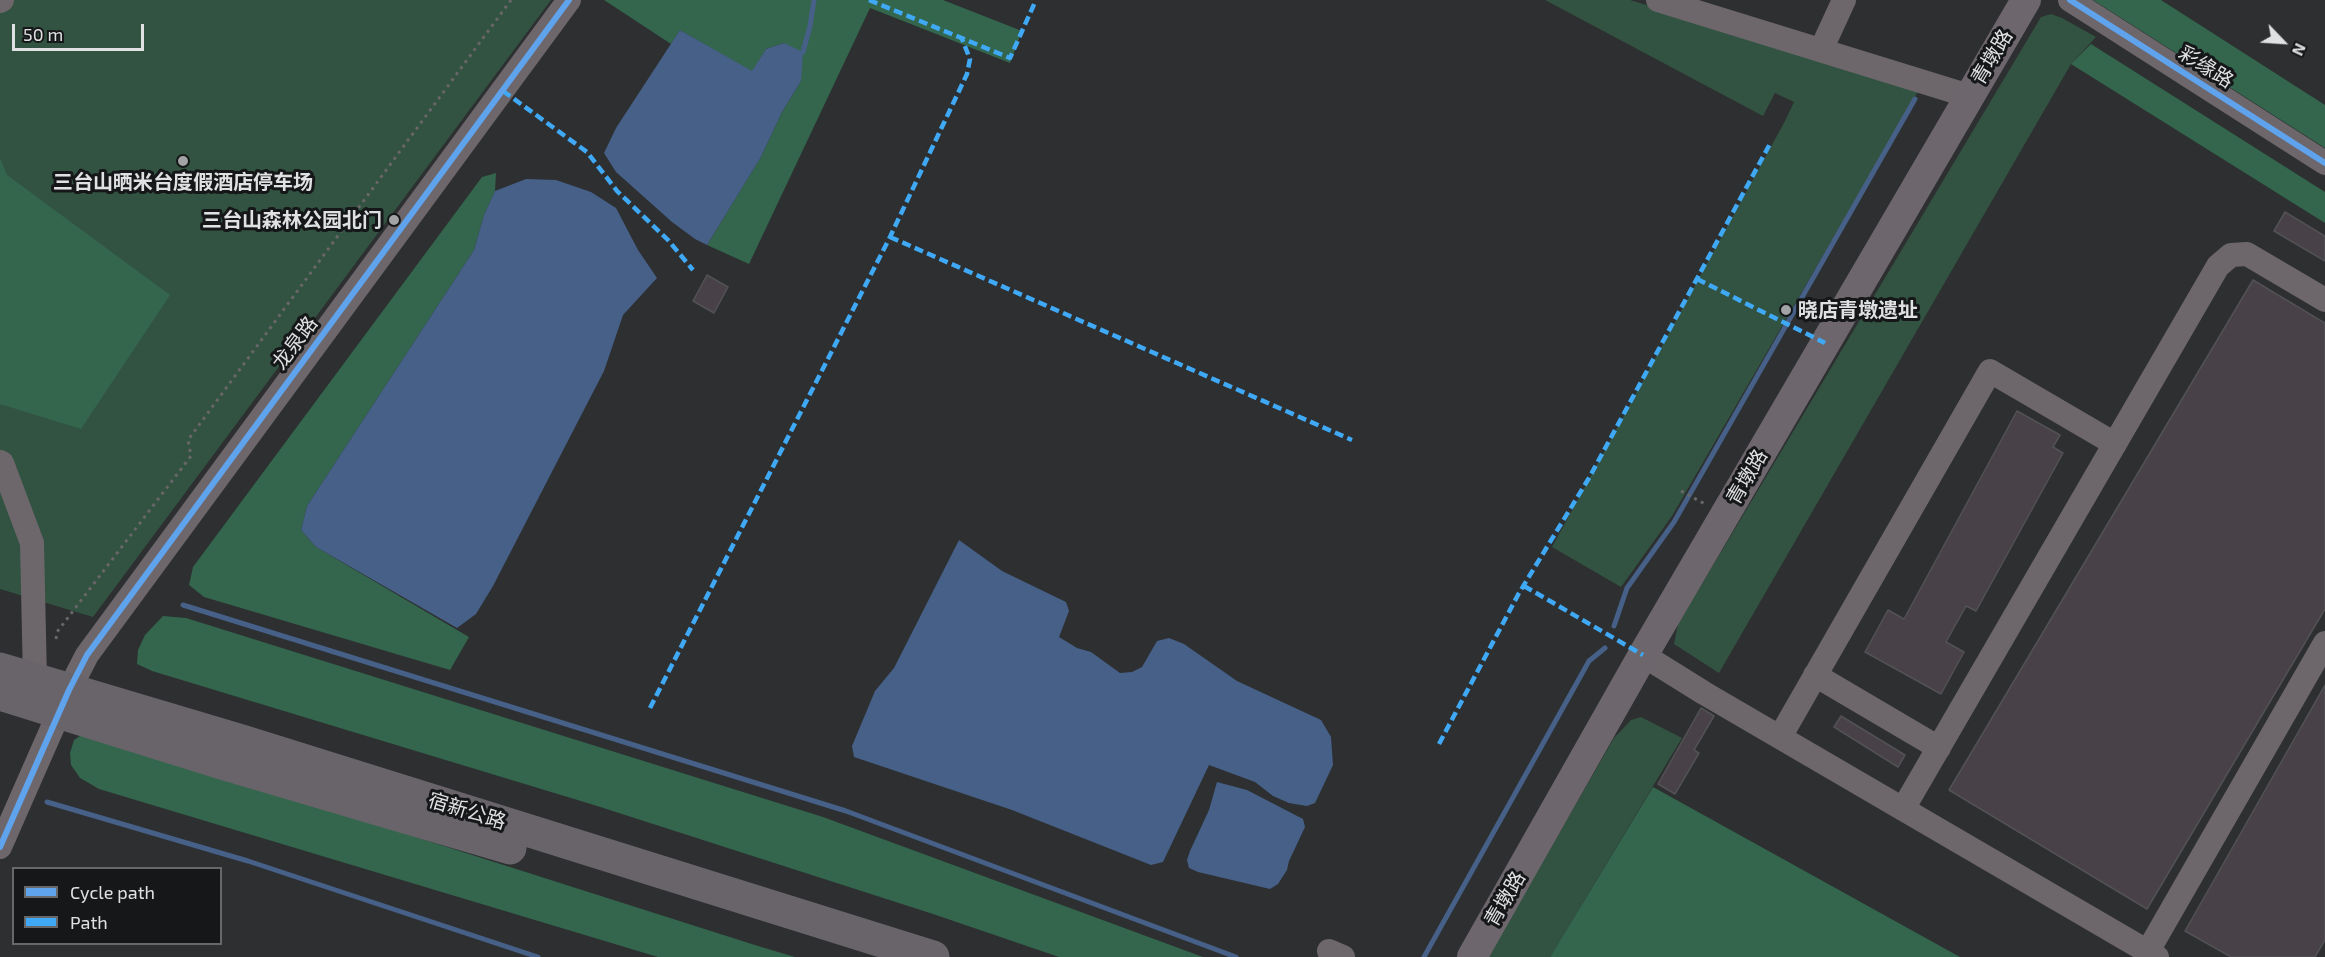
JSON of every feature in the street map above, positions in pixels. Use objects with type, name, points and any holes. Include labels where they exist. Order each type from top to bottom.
[{"type":"highway","name":"宿新公路","points":[[0,669],[39,696],[862,957]]},
{"type":"highway","name":"宿新公路","points":[[39,696],[253,744],[933,957]]},
{"type":"main road","name":"青墩路","points":[[1472,957],[1643,655],[2026,0]]},
{"type":"street","name":"龙泉路","points":[[0,847],[39,696],[87,655],[569,0]]},
{"type":"street","points":[[1658,0],[1715,8],[1821,50],[1969,96]]},
{"type":"street","points":[[1821,50],[1844,0]]},
{"type":"street","name":"彩缘路","points":[[2070,0],[2325,163]]},
{"type":"street","points":[[1904,809],[2218,266],[2231,255],[2247,254],[2325,300]]},
{"type":"street","points":[[1780,737],[1990,371],[2115,444]]},
{"type":"street","points":[[0,462],[32,543],[39,696]]},
{"type":"street","points":[[1643,655],[2152,954],[2325,643]]},
{"type":"street","points":[[1815,675],[1939,748]]},
{"type":"path","points":[[56,642],[57,632],[191,456],[188,440],[512,0]]},
{"type":"path","points":[[1682,492],[1692,497]]},
{"type":"green space","points":[[0,0],[551,0],[93,617],[0,589]]},
{"type":"green space","points":[[604,0],[943,0],[1022,31],[1010,63],[870,8],[749,264],[707,245],[761,157],[782,112],[801,81],[784,43],[766,49],[752,72],[680,30],[671,44]]},
{"type":"green space","points":[[1545,0],[1630,0],[1920,88],[1672,516],[1621,587],[1552,547],[1794,102],[1775,93],[1763,116]]},
{"type":"green space","points":[[2093,0],[2161,0],[2325,105],[2325,148]]},
{"type":"green space","points":[[2051,14],[2096,37],[2071,64],[1719,673],[1674,644],[1678,624],[2041,17]]},
{"type":"green space","points":[[2091,44],[2325,192],[2325,223],[2071,64]]},
{"type":"green space","points":[[0,158],[7,175],[170,295],[81,429],[0,404]]},
{"type":"green space","points":[[496,173],[495,191],[484,215],[474,250],[307,506],[301,530],[316,547],[469,637],[450,670],[204,597],[189,585],[193,567],[482,177]]},
{"type":"green space","points":[[163,616],[186,618],[823,817],[1203,957],[1059,957],[594,805],[152,671],[137,664],[138,650],[145,635]]},
{"type":"green space","points":[[1641,717],[1682,738],[1550,957],[1488,957],[1614,738],[1631,720]]},
{"type":"green space","points":[[86,732],[795,957],[658,957],[99,789],[80,778],[71,765],[70,753],[74,740]]},
{"type":"green space","points":[[1653,787],[1960,957],[1550,957]]},
{"type":"water","points":[[680,30],[752,71],[766,49],[784,43],[803,52],[801,81],[782,112],[761,157],[707,245],[672,222],[616,172],[604,153],[616,128]]},
{"type":"water","points":[[526,179],[556,180],[591,192],[616,208],[638,250],[657,278],[623,315],[604,371],[493,586],[476,614],[457,628],[316,547],[301,530],[307,506],[474,250],[484,215],[495,191]]},
{"type":"water","points":[[959,540],[1002,571],[1066,602],[1069,611],[1059,637],[1077,648],[1091,652],[1120,673],[1132,672],[1142,667],[1157,641],[1169,638],[1184,644],[1237,681],[1321,720],[1331,737],[1333,765],[1315,803],[1307,806],[1289,803],[1273,796],[1255,782],[1209,765],[1163,862],[1151,865],[1012,810],[854,757],[852,746],[875,691],[894,668]]},
{"type":"water","points":[[1217,782],[1247,790],[1303,819],[1305,827],[1287,870],[1278,884],[1270,889],[1189,868],[1187,860],[1209,810]]},
{"type":"building","points":[[2285,212],[2325,236],[2325,261],[2274,231]]},
{"type":"building","points":[[707,275],[728,287],[714,313],[693,301]]},
{"type":"building","points":[[2253,280],[2325,323],[2325,609],[2147,909],[1949,790]]},
{"type":"building","points":[[2017,411],[2060,435],[2053,447],[2063,453],[1976,611],[1966,606],[1946,642],[1964,652],[1941,694],[1865,652],[1888,610],[1904,619]]},
{"type":"building","points":[[2325,685],[2325,940],[2315,957],[2231,957],[2185,931]]},
{"type":"building","points":[[1701,708],[1714,716],[1694,750],[1699,753],[1675,794],[1658,784]]},
{"type":"building","points":[[1841,716],[1905,755],[1898,767],[1834,727]]},
{"type":"waterway","points":[[803,52],[814,0]]},
{"type":"waterway","points":[[1614,626],[1627,588],[1674,522],[1915,99]]},
{"type":"waterway","points":[[183,605],[846,811],[1236,957]]},
{"type":"waterway","points":[[1424,957],[1589,661],[1605,648]]},
{"type":"waterway","points":[[47,802],[248,861],[538,957]]},
{"type":"marked path","points":[[869,0],[1010,58],[1036,0]]},
{"type":"marked path","points":[[650,708],[890,237],[967,74],[970,59],[962,39]]},
{"type":"marked path","points":[[503,91],[587,152],[617,191],[668,240],[693,270]]},
{"type":"marked path","points":[[1439,744],[1519,593],[1589,478],[1771,142]]},
{"type":"marked path","points":[[890,237],[1352,440]]},
{"type":"marked path","points":[[1697,279],[1825,343]]},
{"type":"marked path","points":[[1524,586],[1643,655]]},
{"type":"cycle path","points":[[0,847],[69,690],[87,655],[569,0]]},
{"type":"cycle path","points":[[2070,0],[2325,163]]},
{"type":"place","name":"三台山晒米台度假酒店停车场","points":[[183,161]]},
{"type":"place","name":"三台山森林公园北门","points":[[394,220]]},
{"type":"place","name":"晓店青墩遗址","points":[[1786,310]]}]
